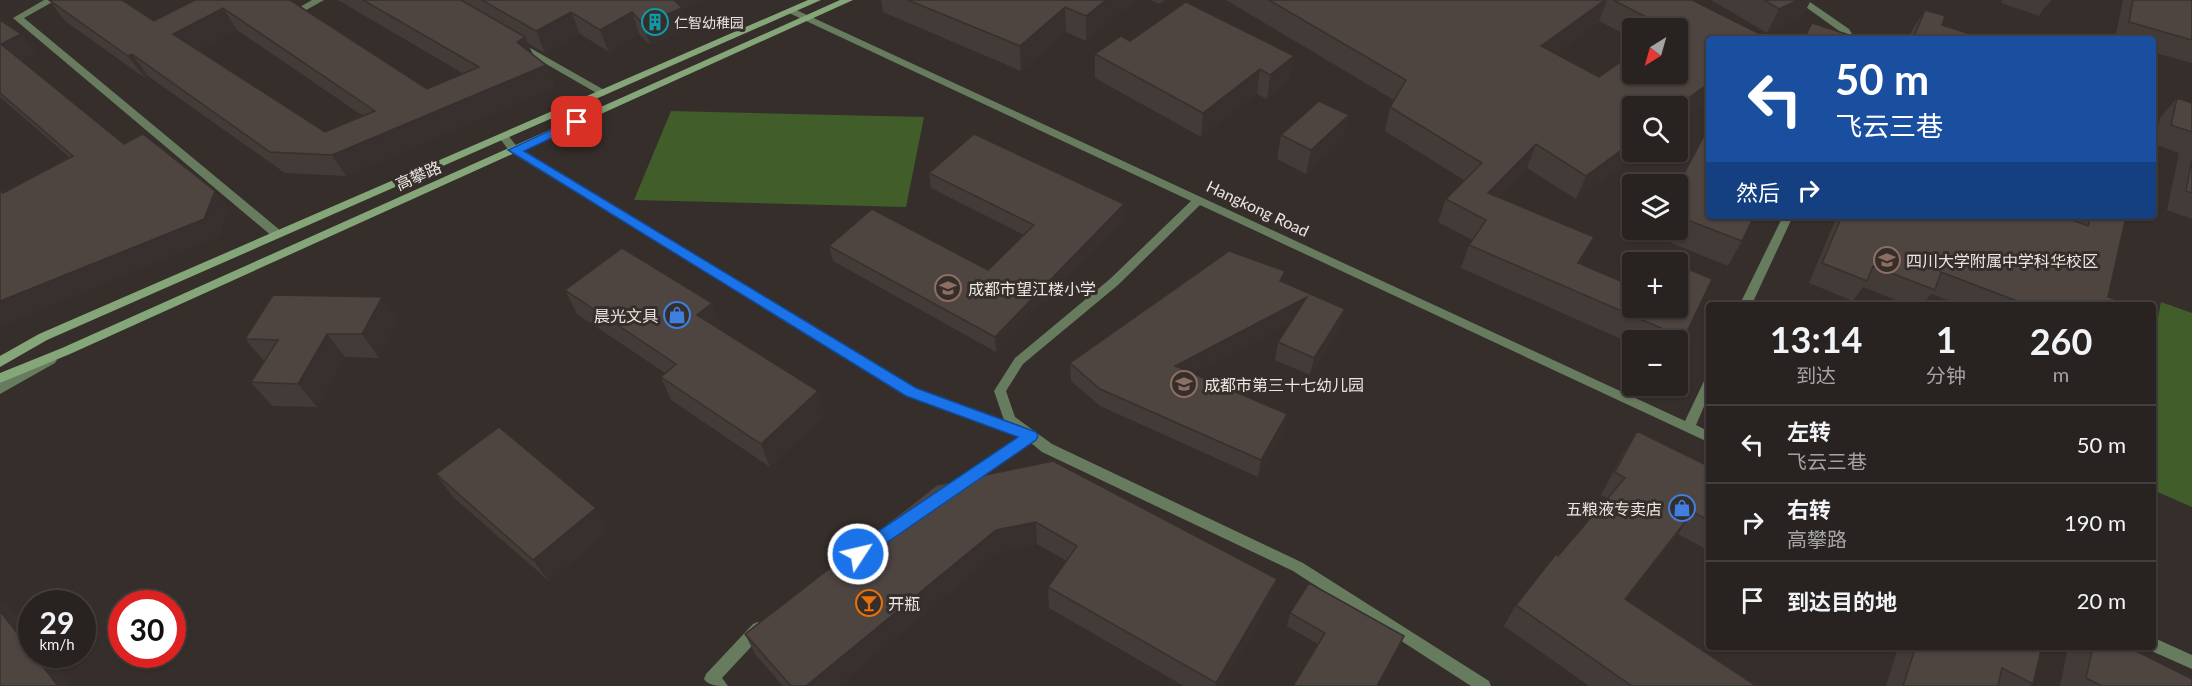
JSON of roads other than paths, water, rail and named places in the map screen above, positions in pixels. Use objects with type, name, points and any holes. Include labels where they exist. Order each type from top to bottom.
[{"type":"main road","name":"高攀路","points":[[0,362],[43,338],[277,234],[816,0]]},
{"type":"main road","name":"高攀路","points":[[0,378],[66,351],[848,0]]},
{"type":"street","points":[[51,0],[18,18],[277,234]]},
{"type":"street","points":[[298,11],[319,0]]},
{"type":"street","points":[[1801,0],[1846,31],[1848,36]]},
{"type":"street","name":"Hangkong Road","points":[[792,11],[1706,436]]},
{"type":"street","points":[[513,41],[603,93]]},
{"type":"street","points":[[503,136],[514,150],[911,392],[1031,436]]},
{"type":"street","points":[[1199,200],[1114,282],[1019,361],[1000,391],[1010,420],[1047,448],[1298,567],[1470,681],[1484,686]]},
{"type":"street","points":[[1747,302],[1787,219]]},
{"type":"street","points":[[0,356],[43,338]]},
{"type":"street","points":[[0,389],[66,351]]},
{"type":"street","points":[[1688,428],[1706,388]]},
{"type":"street","points":[[942,496],[1031,436]]},
{"type":"street","points":[[721,686],[711,679],[771,615]]},
{"type":"street","points":[[2156,646],[2192,662]]},
{"type":"place","name":"仁智幼稚园","points":[[655,22]]},
{"type":"place","name":"四川大学附属中学科华校区","points":[[1887,260]]},
{"type":"place","name":"成都市望江楼小学","points":[[948,288]]},
{"type":"place","name":"晨光文具","points":[[677,315]]},
{"type":"place","name":"成都市第三十七幼儿园","points":[[1184,384]]},
{"type":"place","name":"五粮液专卖店","points":[[1682,508]]},
{"type":"place","name":"开瓶","points":[[869,603]]}]
